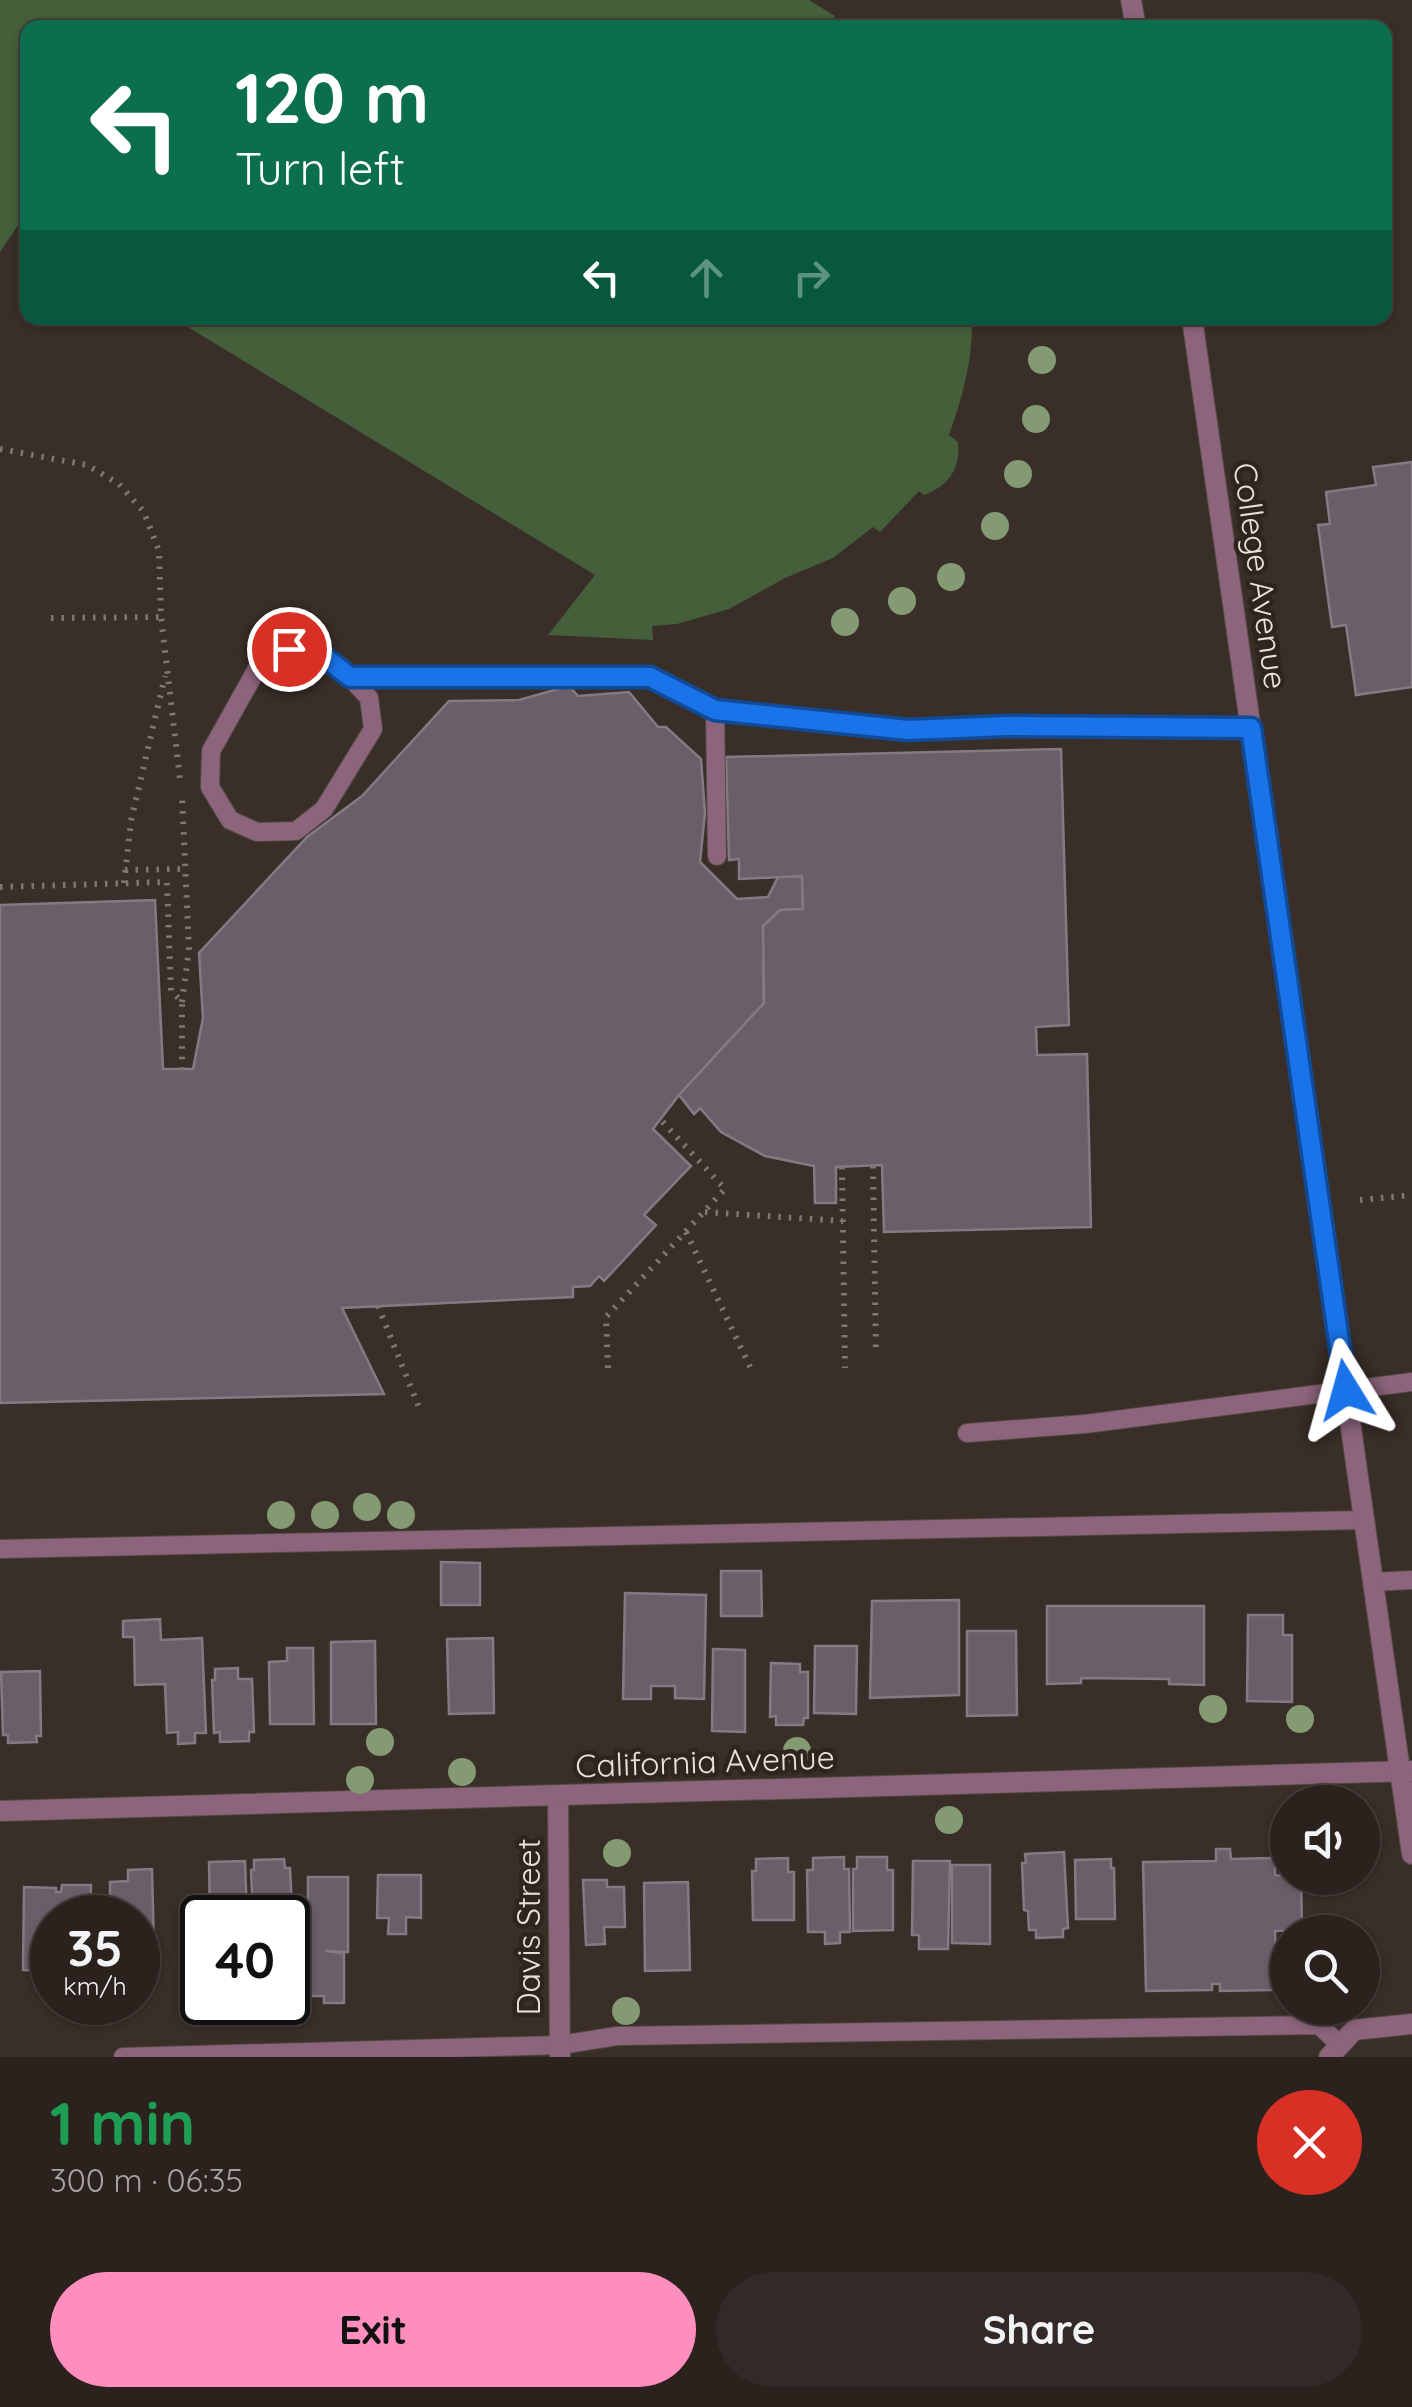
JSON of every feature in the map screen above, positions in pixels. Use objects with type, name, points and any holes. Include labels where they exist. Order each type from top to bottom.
[{"type":"street","name":"College Avenue","points":[[1193,325],[1373,1582],[1406,1771],[1412,1854]]},
{"type":"street","name":"California Avenue","points":[[0,1811],[1406,1771]]},
{"type":"street","name":"Davis Street","points":[[558,1796],[560,2051]]},
{"type":"street","points":[[1334,2051],[1354,2030],[1412,2024]]},
{"type":"lane","points":[[350,677],[369,698],[373,729],[324,809],[296,830],[257,832],[230,820],[210,787],[211,751],[262,660],[289,649],[318,652],[350,677],[650,677],[715,710],[908,730],[1006,726],[1251,728]]},
{"type":"lane","points":[[715,710],[717,856]]},
{"type":"lane","points":[[967,1433],[1085,1424],[1412,1382]]},
{"type":"lane","points":[[0,1549],[1364,1520]]},
{"type":"lane","points":[[1373,1582],[1412,1580]]},
{"type":"lane","points":[[123,2057],[560,2051],[616,2036],[1319,2026],[1334,2051]]},
{"type":"path","points":[[0,449],[87,465],[119,484],[144,512],[159,551],[166,670],[184,812],[189,950],[182,1002],[182,1069]]},
{"type":"path","points":[[51,618],[161,617]]},
{"type":"path","points":[[124,883],[131,821],[166,670]]},
{"type":"path","points":[[126,870],[186,869]]},
{"type":"path","points":[[0,886],[167,882],[171,991],[182,1002]]},
{"type":"path","points":[[608,1368],[606,1318],[726,1189],[660,1119]]},
{"type":"path","points":[[872,1166],[876,1354]]},
{"type":"path","points":[[842,1167],[844,1368]]},
{"type":"path","points":[[1360,1200],[1412,1195]]},
{"type":"path","points":[[704,1212],[843,1221]]},
{"type":"path","points":[[686,1232],[751,1368]]},
{"type":"path","points":[[378,1306],[420,1410]]},
{"type":"green space","points":[[0,0],[809,0],[835,16],[832,20],[20,20],[20,224],[0,252]]},
{"type":"green space","points":[[184,325],[972,325],[966,377],[949,435],[958,442],[957,460],[947,481],[924,495],[919,491],[880,532],[873,527],[833,558],[785,578],[729,609],[677,624],[652,626],[653,640],[548,635],[595,575]]},
{"type":"building","points":[[1412,462],[1412,687],[1356,695],[1346,625],[1332,627],[1318,525],[1330,524],[1326,492],[1376,485],[1373,467]]},
{"type":"building","points":[[569,686],[578,696],[629,692],[658,727],[666,727],[701,759],[705,813],[700,862],[737,899],[768,897],[778,877],[802,876],[803,909],[780,910],[763,926],[764,1003],[653,1129],[691,1166],[644,1215],[656,1225],[604,1281],[599,1276],[590,1286],[573,1287],[573,1297],[342,1308],[384,1394],[0,1403],[0,905],[155,900],[163,1069],[193,1069],[203,1018],[199,953],[307,837],[362,796],[449,701],[519,700]]},
{"type":"building","points":[[1061,749],[1069,1025],[1036,1027],[1037,1055],[1087,1054],[1091,1227],[884,1232],[882,1165],[836,1167],[836,1203],[815,1203],[814,1166],[765,1156],[721,1132],[700,1108],[694,1114],[679,1095],[764,1003],[763,926],[780,910],[803,909],[802,876],[739,879],[739,859],[729,860],[726,757]]},
{"type":"building","points":[[441,1562],[480,1563],[480,1605],[441,1605]]},
{"type":"building","points":[[721,1571],[761,1571],[762,1616],[721,1616]]},
{"type":"building","points":[[625,1593],[706,1595],[704,1699],[675,1698],[675,1686],[651,1686],[651,1699],[623,1699]]},
{"type":"building","points":[[959,1600],[959,1695],[870,1698],[872,1601]]},
{"type":"building","points":[[1047,1606],[1204,1606],[1204,1685],[1169,1684],[1169,1679],[1081,1678],[1081,1683],[1047,1684]]},
{"type":"building","points":[[1248,1615],[1283,1615],[1283,1635],[1292,1635],[1292,1702],[1247,1701]]},
{"type":"building","points":[[160,1619],[161,1640],[202,1638],[206,1733],[195,1733],[195,1743],[178,1744],[178,1732],[167,1733],[165,1684],[135,1685],[134,1637],[123,1637],[123,1621]]},
{"type":"building","points":[[967,1631],[1016,1631],[1017,1715],[967,1716]]},
{"type":"building","points":[[493,1638],[494,1713],[449,1714],[447,1639]]},
{"type":"building","points":[[375,1641],[376,1724],[331,1724],[331,1642]]},
{"type":"building","points":[[815,1646],[857,1646],[856,1714],[814,1713]]},
{"type":"building","points":[[287,1648],[313,1648],[314,1724],[270,1724],[269,1662],[287,1661]]},
{"type":"building","points":[[713,1649],[745,1650],[745,1732],[712,1731]]},
{"type":"building","points":[[771,1663],[800,1664],[800,1672],[808,1672],[808,1718],[804,1718],[803,1725],[776,1725],[776,1716],[770,1717]]},
{"type":"building","points":[[238,1668],[238,1679],[252,1679],[254,1732],[249,1732],[249,1741],[220,1742],[220,1732],[214,1733],[212,1680],[215,1669]]},
{"type":"building","points":[[40,1671],[41,1736],[36,1736],[37,1742],[8,1743],[8,1735],[3,1735],[1,1672]]},
{"type":"building","points":[[1216,1849],[1230,1849],[1231,1859],[1270,1858],[1270,1895],[1301,1895],[1302,1915],[1270,1915],[1270,1990],[1220,1991],[1220,1984],[1212,1984],[1212,1990],[1146,1991],[1143,1862],[1216,1861]]},
{"type":"building","points":[[1064,1852],[1068,1928],[1063,1929],[1063,1937],[1036,1938],[1036,1930],[1029,1930],[1028,1911],[1024,1910],[1022,1863],[1026,1863],[1025,1854]]},
{"type":"building","points":[[844,1857],[844,1869],[849,1869],[850,1932],[840,1932],[840,1943],[825,1944],[825,1932],[808,1932],[807,1870],[813,1870],[813,1858]]},
{"type":"building","points":[[857,1857],[887,1857],[887,1870],[893,1870],[893,1930],[853,1931],[853,1869],[857,1869]]},
{"type":"building","points":[[788,1858],[788,1872],[794,1872],[794,1920],[753,1920],[752,1871],[756,1871],[756,1859]]},
{"type":"building","points":[[284,1859],[285,1868],[290,1868],[291,1895],[252,1895],[254,1860]]},
{"type":"building","points":[[1111,1859],[1115,1919],[1076,1919],[1075,1860]]},
{"type":"building","points":[[245,1861],[246,1895],[210,1895],[209,1862]]},
{"type":"building","points":[[913,1861],[950,1861],[948,1949],[919,1949],[919,1935],[912,1935]]},
{"type":"building","points":[[952,1865],[990,1865],[990,1944],[952,1943]]},
{"type":"building","points":[[152,1869],[153,1895],[110,1895],[110,1882],[128,1881],[128,1870]]},
{"type":"building","points":[[378,1875],[421,1875],[421,1918],[406,1917],[406,1934],[388,1934],[389,1918],[377,1918]]},
{"type":"building","points":[[308,1877],[348,1877],[348,1952],[325,1951],[344,1953],[344,2003],[324,2003],[324,1996],[310,1996]]},
{"type":"building","points":[[583,1880],[607,1880],[607,1887],[624,1887],[625,1927],[604,1927],[605,1944],[586,1945]]},
{"type":"building","points":[[688,1882],[690,1970],[645,1971],[644,1883]]},
{"type":"building","points":[[62,1885],[91,1885],[91,1895],[30,1895],[30,1970],[23,1970],[24,1887],[56,1888],[56,1892],[61,1892]]},
{"type":"route","points":[[289,649],[318,652],[350,677],[650,677],[715,710],[908,730],[1006,726],[1251,728],[1346,1390]]}]
